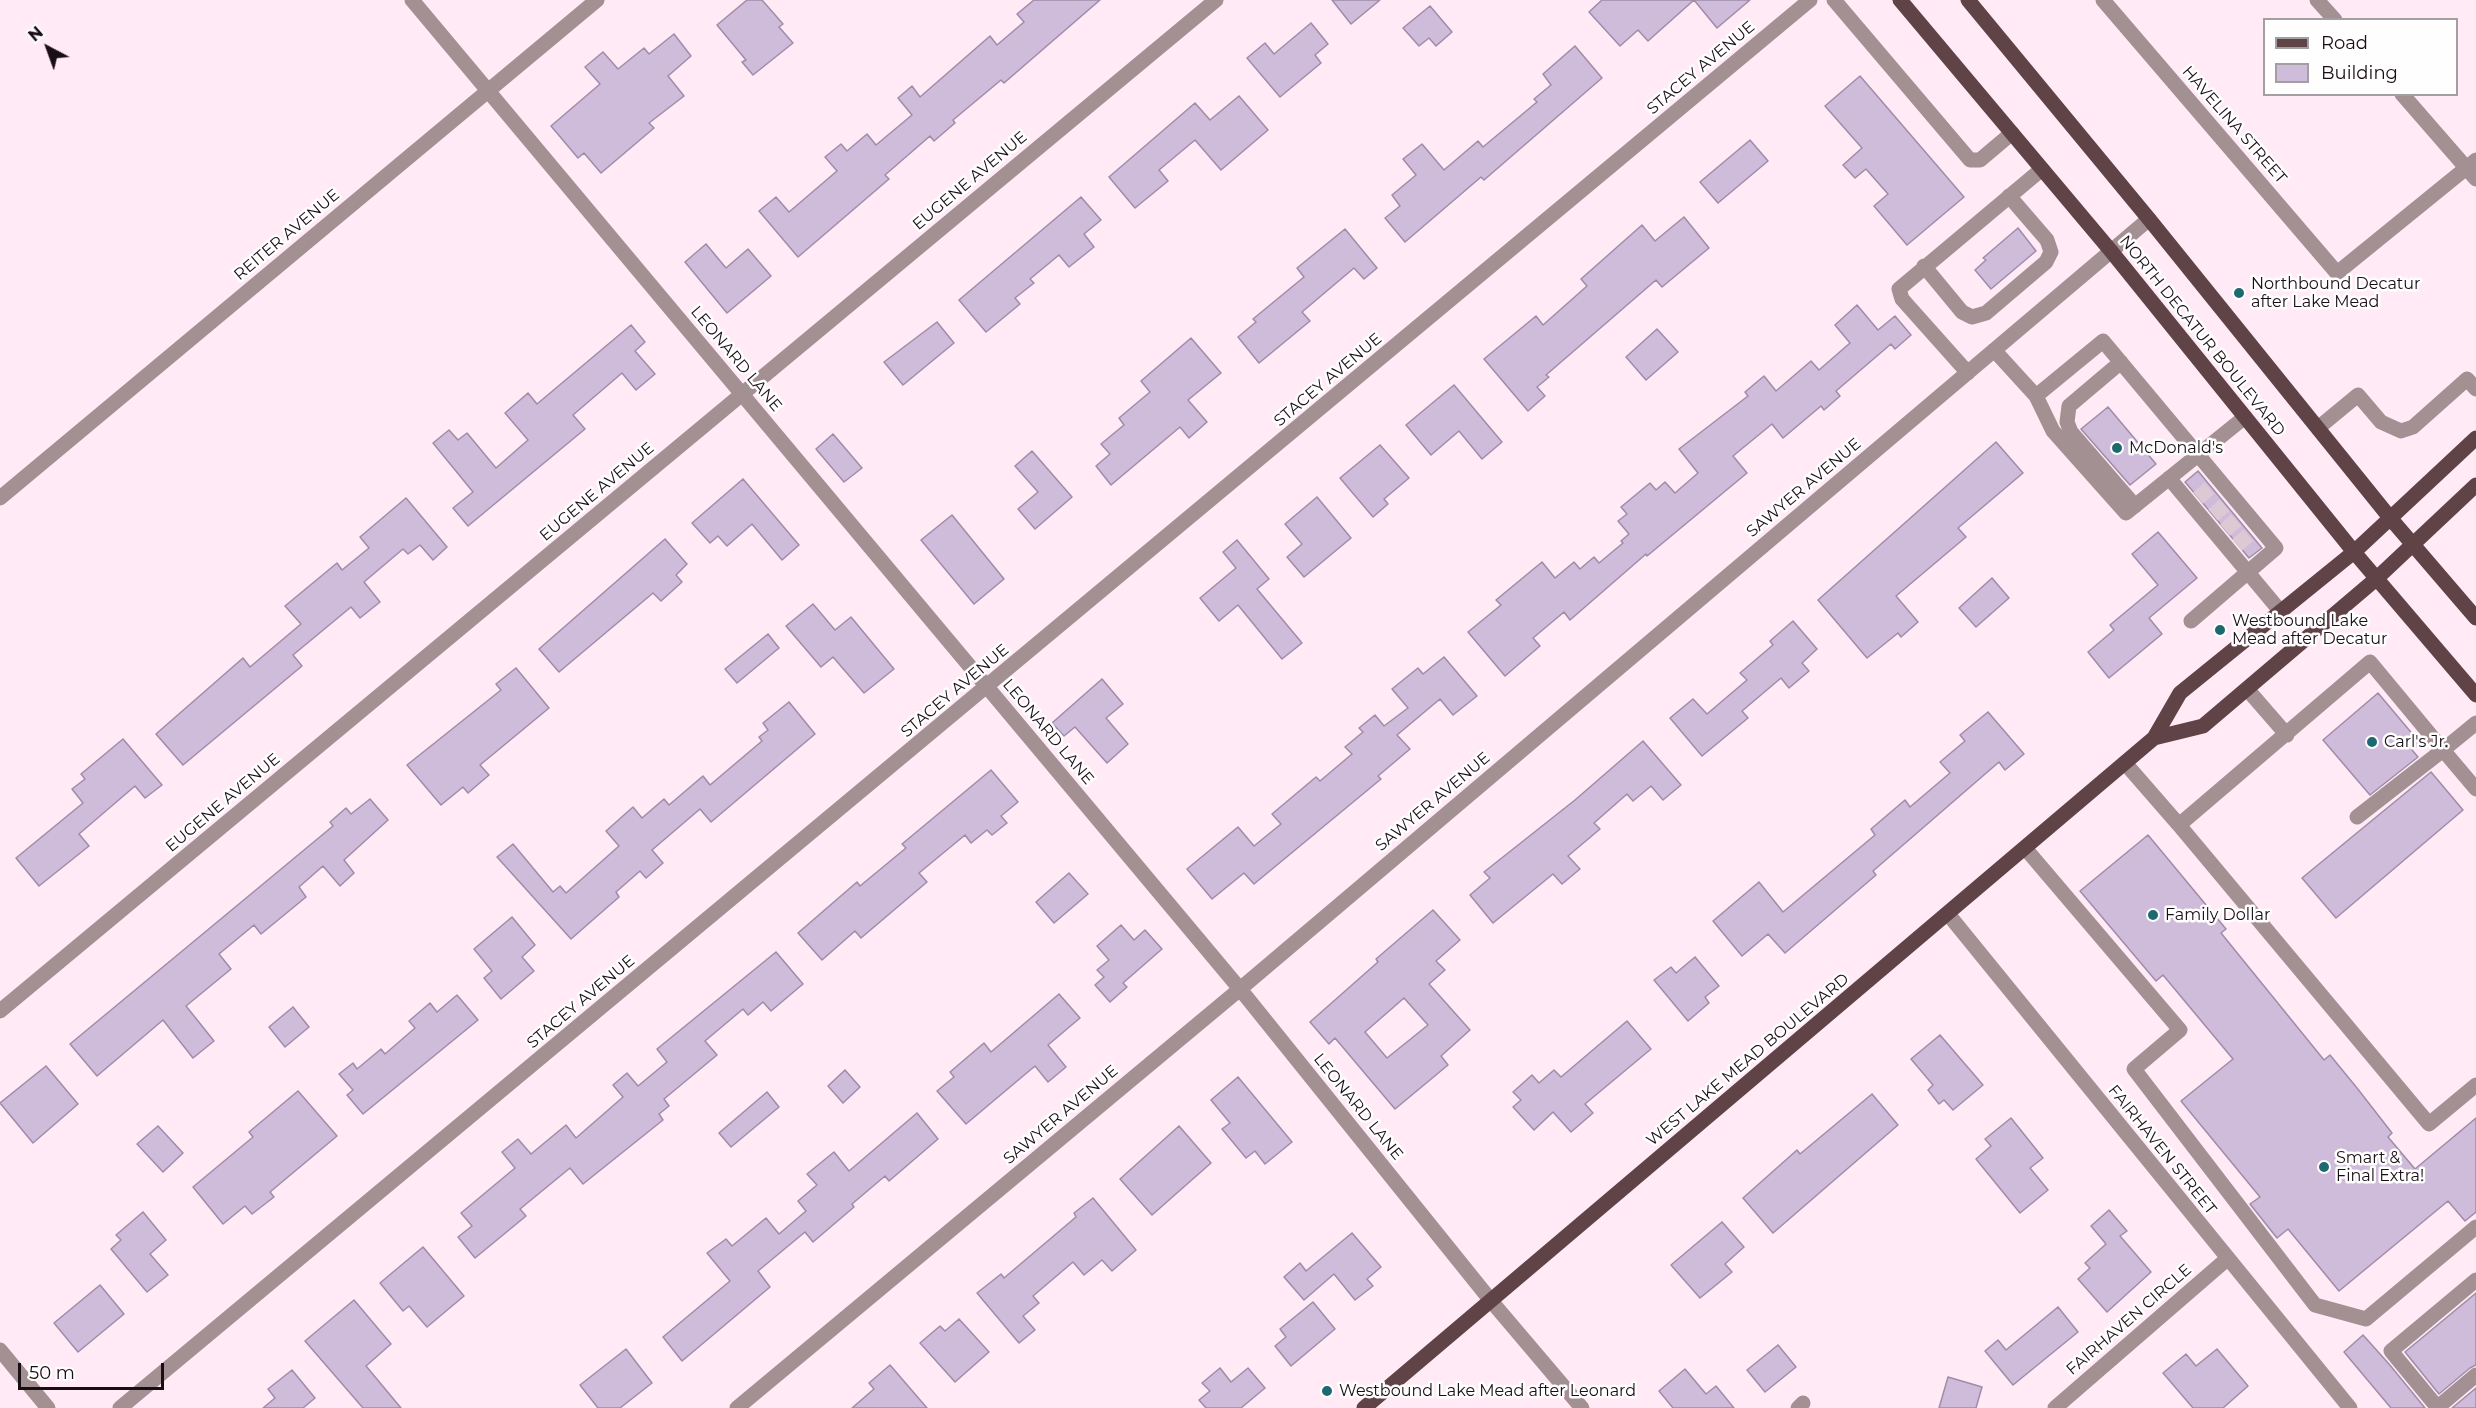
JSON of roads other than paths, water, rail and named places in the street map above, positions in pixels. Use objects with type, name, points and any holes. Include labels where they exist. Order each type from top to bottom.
[{"type":"main road","name":"NORTH DECATUR BOULEVARD","points":[[1900,0],[2111,251],[2376,579],[2476,696]]},
{"type":"main road","name":"NORTH DECATUR BOULEVARD","points":[[1968,0],[2149,219],[2413,546],[2476,618]]},
{"type":"main road","name":"WEST LAKE MEAD BOULEVARD","points":[[1364,1408],[1492,1302],[2154,738],[2180,693],[2354,552],[2476,438]]},
{"type":"main road","name":"WEST LAKE MEAD BOULEVARD","points":[[2154,738],[2203,726],[2376,579],[2476,485]]},
{"type":"street","name":"LEONARD LANE","points":[[412,0],[1240,989],[1492,1302],[1582,1408]]},
{"type":"street","name":"REITER AVENUE","points":[[0,498],[597,0]]},
{"type":"street","name":"EUGENE AVENUE","points":[[0,1011],[1216,0]]},
{"type":"street","name":"STACEY AVENUE","points":[[120,1408],[1810,0]]},
{"type":"street","points":[[1834,0],[1970,160],[1980,160],[2012,133]]},
{"type":"street","name":"HAVELINA STREET","points":[[2103,0],[2337,273],[2473,169]]},
{"type":"street","points":[[2317,0],[2333,18]]},
{"type":"street","points":[[2404,96],[2473,169]]},
{"type":"street","points":[[1968,373],[1902,299],[1899,289],[2042,170]]},
{"type":"street","points":[[1924,266],[1962,312],[1972,317],[1986,313],[2046,262],[2051,252],[2048,240],[2009,196]]},
{"type":"street","name":"SAWYER AVENUE","points":[[736,1408],[1240,989],[2149,219]]},
{"type":"street","points":[[2036,396],[2103,341],[2199,454],[2216,483],[2242,516],[2254,530],[2276,548],[2191,621]]},
{"type":"street","points":[[1994,350],[2036,396],[2053,431],[2126,513],[2245,417]]},
{"type":"street","points":[[2121,362],[2069,406],[2067,422],[2071,432],[2134,506]]},
{"type":"street","points":[[2318,428],[2358,395],[2381,422],[2401,431],[2413,427],[2467,379],[2476,389]]},
{"type":"street","points":[[2169,478],[2195,501],[2222,533],[2248,572],[2281,612]]},
{"type":"street","points":[[2179,825],[2370,662],[2476,789]]},
{"type":"street","points":[[2247,689],[2287,735]]},
{"type":"street","points":[[2357,818],[2476,723]]},
{"type":"street","points":[[2125,763],[2429,1124],[2476,1085]]},
{"type":"street","points":[[2025,848],[2180,1030],[2134,1069],[2315,1305],[2366,1319],[2476,1227]]},
{"type":"street","name":"FAIRHAVEN STREET","points":[[1948,914],[2350,1408]]},
{"type":"street","name":"FAIRHAVEN CIRCLE","points":[[2055,1408],[2227,1259]]},
{"type":"street","points":[[2476,1280],[2391,1351],[2438,1408],[2476,1375]]},
{"type":"street","points":[[0,1350],[48,1408]]},
{"type":"tunnel","points":[[2198,498],[2211,487]]},
{"type":"tunnel","points":[[2213,515],[2226,504]]},
{"type":"tunnel","points":[[2225,530],[2238,519]]},
{"type":"tunnel","points":[[2237,545],[2250,534]]},
{"type":"place","name":"Northbound Decatur after Lake Mead","points":[[2239,293]]},
{"type":"place","name":"McDonald's","points":[[2117,448]]},
{"type":"place","name":"Westbound Lake Mead after Decatur","points":[[2220,630]]},
{"type":"place","name":"Carl's Jr.","points":[[2372,742]]},
{"type":"place","name":"Family Dollar","points":[[2153,915]]},
{"type":"place","name":"Smart & Final Extra!","points":[[2324,1167]]},
{"type":"place","name":"Westbound Lake Mead after Leonard","points":[[1327,1391]]}]
